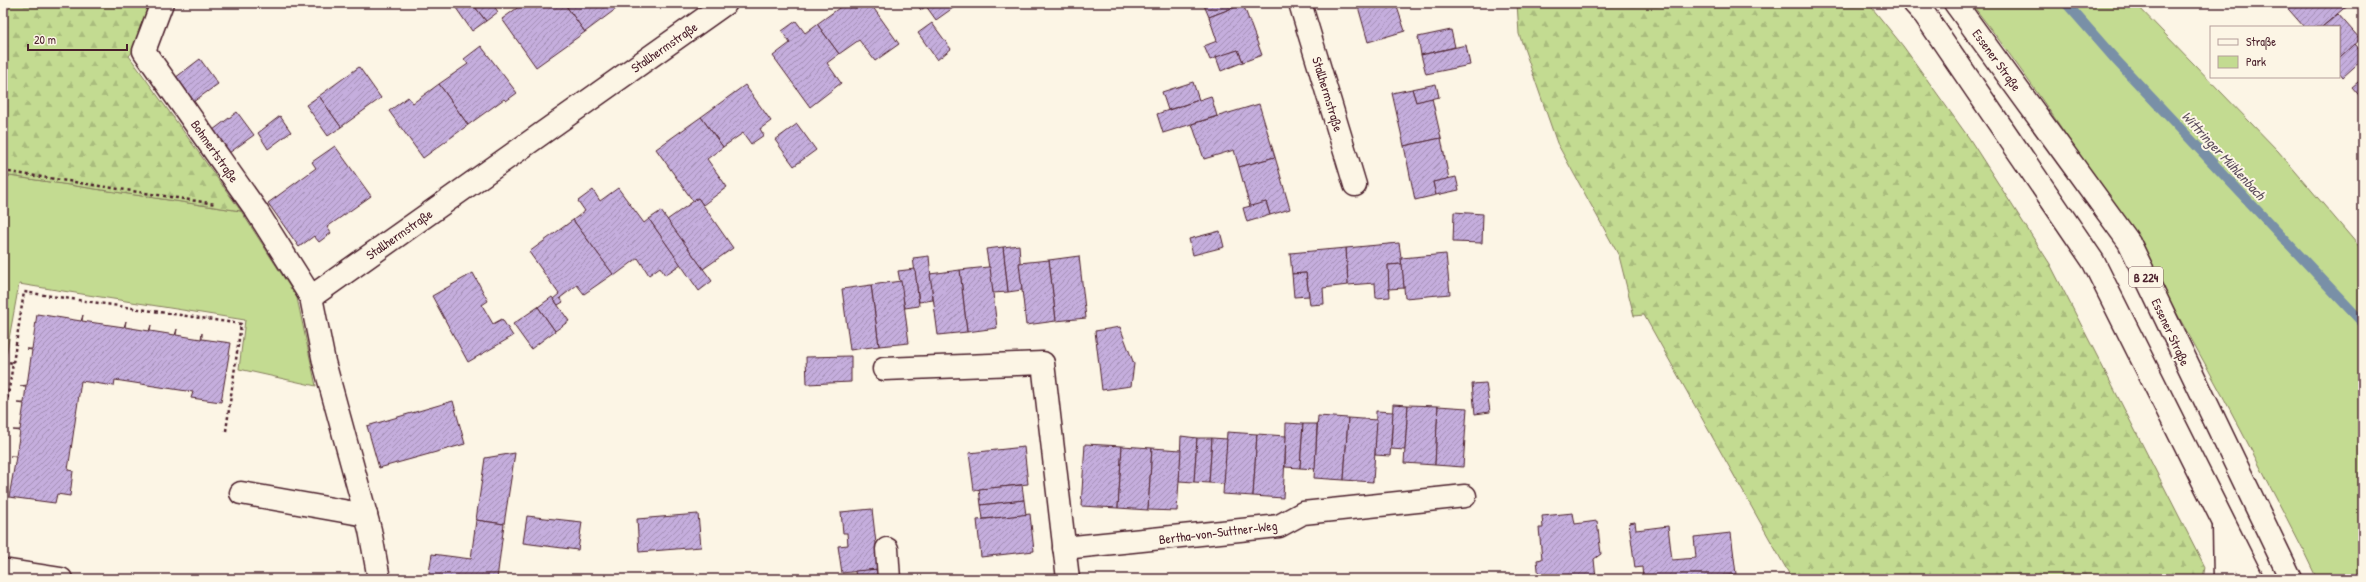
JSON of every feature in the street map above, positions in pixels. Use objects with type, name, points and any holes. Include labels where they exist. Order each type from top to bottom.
[{"type":"street","name":"Bohmertstraße","points":[[162,3],[144,50],[256,210],[310,297]]},
{"type":"street","name":"Stallhermstraße","points":[[310,297],[726,3]]},
{"type":"street","name":"Stallhermstraße","points":[[1300,3],[1356,185]]},
{"type":"street","points":[[1914,3],[1925,15],[2093,261],[2252,579]]},
{"type":"street","name":"Essener Straße","points":[[1955,3],[2129,242],[2291,579]]},
{"type":"street","points":[[310,297],[324,362],[366,515],[378,579]]},
{"type":"street","points":[[884,369],[1043,363],[1068,579]]},
{"type":"street","points":[[241,493],[366,515]]},
{"type":"street","name":"Bertha-von-Suttner-Weg","points":[[1064,548],[1279,526],[1303,513],[1465,496]]},
{"type":"street","points":[[2224,522],[2225,579]]},
{"type":"street","points":[[887,549],[890,579]]},
{"type":"street","points":[[3,570],[61,579]]},
{"type":"path","points":[[3,171],[256,210]]},
{"type":"path","points":[[3,428],[24,292],[241,324],[226,431]]},
{"type":"path","points":[[3,361],[13,363]]},
{"type":"green space","points":[[3,3],[173,3],[129,56],[241,211],[3,175]]},
{"type":"green space","points":[[1517,3],[1868,3],[1903,46],[1969,138],[2050,264],[2205,567],[2203,579],[1792,579],[1644,315],[1634,316],[1619,256],[1557,143],[1519,34]]},
{"type":"green space","points":[[1971,3],[2135,3],[2278,151],[2363,251],[2363,579],[2317,579],[2256,459],[2192,340],[2124,224],[2088,167],[2050,112]]},
{"type":"green space","points":[[3,175],[241,211],[297,298],[316,386],[239,369],[245,320],[19,284],[3,372]]},
{"type":"building","points":[[463,3],[472,3],[486,21],[472,31],[456,8]]},
{"type":"building","points":[[472,3],[492,3],[498,12],[486,21]]},
{"type":"building","points":[[524,3],[564,3],[585,32],[536,67],[502,19]]},
{"type":"building","points":[[564,3],[624,3],[585,32]]},
{"type":"building","points":[[846,3],[870,3],[899,44],[875,61],[859,40],[839,54],[817,24]]},
{"type":"building","points":[[916,3],[960,3],[936,20],[926,6],[921,10]]},
{"type":"building","points":[[1203,3],[1243,3],[1243,4],[1209,17]]},
{"type":"building","points":[[1357,3],[1409,3],[1397,7],[1405,31],[1368,42]]},
{"type":"building","points":[[2283,3],[2350,3],[2323,26],[2303,26]]},
{"type":"building","points":[[1243,4],[1262,55],[1243,62],[1238,50],[1210,60],[1204,46],[1217,41],[1209,17]]},
{"type":"building","points":[[2338,14],[2360,39],[2340,57],[2340,26],[2323,26]]},
{"type":"building","points":[[796,21],[805,33],[817,24],[839,54],[827,63],[841,83],[810,107],[773,56],[790,43],[782,31]]},
{"type":"building","points":[[932,23],[951,49],[937,60],[918,33]]},
{"type":"building","points":[[1451,30],[1455,47],[1421,55],[1418,37]]},
{"type":"building","points":[[2354,44],[2363,54],[2363,59],[2343,77],[2340,73],[2340,57]]},
{"type":"building","points":[[1466,45],[1470,65],[1426,74],[1421,55]]},
{"type":"building","points":[[481,46],[517,93],[506,101],[504,99],[468,125],[439,84],[468,64],[464,59]]},
{"type":"building","points":[[1238,50],[1243,62],[1221,71],[1216,57]]},
{"type":"building","points":[[200,59],[218,84],[193,102],[175,78]]},
{"type":"building","points":[[359,67],[381,98],[341,127],[319,96]]},
{"type":"building","points":[[2363,78],[2363,100],[2352,87]]},
{"type":"building","points":[[1193,82],[1199,100],[1168,110],[1162,92]]},
{"type":"building","points":[[439,84],[468,125],[423,158],[389,111],[408,97],[413,103]]},
{"type":"building","points":[[1436,84],[1439,97],[1416,102],[1412,89]]},
{"type":"building","points":[[745,85],[771,121],[760,129],[764,135],[751,144],[743,133],[723,147],[701,117]]},
{"type":"building","points":[[1412,89],[1416,102],[1432,98],[1441,138],[1404,146],[1392,93]]},
{"type":"building","points":[[319,96],[341,127],[328,136],[306,105]]},
{"type":"building","points":[[1211,96],[1217,116],[1163,133],[1157,114]]},
{"type":"building","points":[[1259,104],[1275,157],[1239,167],[1234,150],[1204,159],[1192,124]]},
{"type":"building","points":[[237,112],[254,135],[229,153],[213,130]]},
{"type":"building","points":[[280,116],[291,132],[268,149],[258,133]]},
{"type":"building","points":[[701,117],[723,147],[707,159],[727,187],[703,205],[698,198],[693,201],[656,149]]},
{"type":"building","points":[[797,124],[816,150],[794,166],[775,140]]},
{"type":"building","points":[[1441,138],[1449,179],[1433,182],[1436,195],[1415,200],[1404,146]]},
{"type":"building","points":[[335,146],[371,196],[327,227],[331,233],[319,242],[314,236],[299,247],[268,203],[316,168],[312,162]]},
{"type":"building","points":[[1275,157],[1290,209],[1270,215],[1266,202],[1250,207],[1239,167]]},
{"type":"building","points":[[1456,177],[1459,190],[1436,195],[1433,182]]},
{"type":"building","points":[[618,188],[644,223],[649,219],[681,264],[665,275],[660,267],[649,275],[638,258],[614,276],[573,220],[585,211],[578,201],[593,190],[600,201]]},
{"type":"building","points":[[698,198],[733,248],[703,269],[667,220]]},
{"type":"building","points":[[1266,202],[1270,215],[1247,222],[1243,208]]},
{"type":"building","points":[[661,211],[712,281],[699,291],[649,219]]},
{"type":"building","points":[[1454,212],[1483,214],[1482,243],[1453,242]]},
{"type":"building","points":[[573,220],[613,274],[584,294],[577,285],[560,298],[563,302],[558,305],[553,299],[559,294],[529,252]]},
{"type":"building","points":[[1220,231],[1224,247],[1193,255],[1189,239]]},
{"type":"building","points":[[1399,243],[1402,264],[1388,265],[1390,297],[1376,298],[1375,283],[1348,285],[1346,248]]},
{"type":"building","points":[[1019,245],[1022,290],[1008,292],[1003,247]]},
{"type":"building","points":[[1003,247],[1008,292],[993,293],[986,249]]},
{"type":"building","points":[[1346,248],[1348,285],[1323,288],[1324,304],[1310,305],[1306,273],[1292,274],[1290,253]]},
{"type":"building","points":[[1446,254],[1450,294],[1405,298],[1401,258]]},
{"type":"building","points":[[929,256],[933,300],[919,302],[913,258]]},
{"type":"building","points":[[1079,256],[1086,318],[1056,321],[1049,260]]},
{"type":"building","points":[[1049,260],[1056,321],[1026,325],[1019,263]]},
{"type":"building","points":[[1402,264],[1404,288],[1389,289],[1388,265]]},
{"type":"building","points":[[990,267],[997,328],[967,332],[960,270]]},
{"type":"building","points":[[915,269],[919,306],[905,308],[898,271]]},
{"type":"building","points":[[960,270],[967,332],[938,335],[930,274]]},
{"type":"building","points":[[473,273],[488,301],[482,305],[493,324],[502,319],[513,336],[468,362],[432,296]]},
{"type":"building","points":[[1306,273],[1309,296],[1294,297],[1292,274]]},
{"type":"building","points":[[901,281],[909,343],[879,346],[871,285]]},
{"type":"building","points":[[871,285],[879,346],[850,350],[842,289]]},
{"type":"building","points":[[552,297],[569,321],[555,331],[538,307]]},
{"type":"building","points":[[538,307],[555,331],[531,349],[513,324]]},
{"type":"building","points":[[37,314],[81,321],[83,315],[82,321],[124,327],[126,321],[125,327],[149,331],[151,325],[150,331],[175,335],[177,329],[176,335],[201,339],[202,333],[202,339],[231,343],[221,402],[191,398],[193,392],[115,380],[114,386],[81,381],[68,470],[73,471],[70,496],[57,494],[55,503],[9,497],[16,457],[10,456],[16,456],[20,431],[13,430],[20,430],[24,404],[17,403],[24,403],[26,386],[20,386],[27,385],[32,350],[26,349],[32,349]]},
{"type":"building","points":[[1120,327],[1134,364],[1131,386],[1102,390],[1095,331]]},
{"type":"building","points":[[851,356],[851,382],[807,384],[806,357]]},
{"type":"building","points":[[1486,383],[1490,412],[1475,414],[1472,384]]},
{"type":"building","points":[[453,401],[465,444],[379,468],[367,426]]},
{"type":"building","points":[[1393,404],[1408,405],[1405,450],[1391,449]]},
{"type":"building","points":[[1408,405],[1438,406],[1435,465],[1404,463]]},
{"type":"building","points":[[1438,406],[1467,408],[1463,467],[1435,465]]},
{"type":"building","points":[[1376,411],[1393,412],[1390,456],[1375,455]]},
{"type":"building","points":[[1318,416],[1348,418],[1344,480],[1314,478]]},
{"type":"building","points":[[1348,418],[1377,420],[1373,482],[1344,480]]},
{"type":"building","points":[[1286,423],[1303,424],[1300,468],[1285,467]]},
{"type":"building","points":[[1303,424],[1317,424],[1315,469],[1300,468]]},
{"type":"building","points":[[1227,432],[1257,434],[1253,496],[1223,494]]},
{"type":"building","points":[[1257,434],[1286,436],[1283,498],[1253,496]]},
{"type":"building","points":[[1181,436],[1197,438],[1194,482],[1179,481]]},
{"type":"building","points":[[1197,438],[1212,438],[1209,483],[1194,482]]},
{"type":"building","points":[[1212,438],[1227,439],[1224,484],[1209,483]]},
{"type":"building","points":[[1085,444],[1122,446],[1118,508],[1081,506]]},
{"type":"building","points":[[1122,446],[1152,448],[1148,510],[1118,508]]},
{"type":"building","points":[[1024,447],[1028,484],[974,490],[969,453]]},
{"type":"building","points":[[1152,448],[1181,450],[1177,511],[1148,510]]},
{"type":"building","points":[[515,453],[504,524],[476,520],[485,458]]},
{"type":"building","points":[[1022,485],[1024,500],[981,505],[979,489]]},
{"type":"building","points":[[1024,500],[1026,515],[983,519],[981,505]]},
{"type":"building","points":[[872,509],[879,569],[842,573],[838,546],[848,545],[847,533],[843,533],[841,512]]},
{"type":"building","points":[[1573,513],[1575,524],[1597,521],[1601,554],[1594,559],[1596,579],[1539,579],[1537,560],[1542,559],[1539,528],[1543,528],[1542,516]]},
{"type":"building","points":[[698,514],[701,547],[639,552],[637,519]]},
{"type":"building","points":[[1030,514],[1034,551],[981,557],[977,520]]},
{"type":"building","points":[[527,516],[582,522],[578,550],[523,543]]},
{"type":"building","points":[[476,520],[504,524],[497,579],[428,579],[432,554],[471,559]]},
{"type":"building","points":[[1635,522],[1636,530],[1668,526],[1672,560],[1696,558],[1694,537],[1731,533],[1736,574],[1701,579],[1643,579],[1642,567],[1635,568],[1629,523]]},
{"type":"building","points":[[879,569],[880,579],[856,579],[855,571]]},
{"type":"building","points":[[904,576],[930,576],[930,579],[904,579]]},
{"type":"waterway","name":"Wittringer Mühlenbach","points":[[2066,3],[2115,59],[2363,323]]}]
